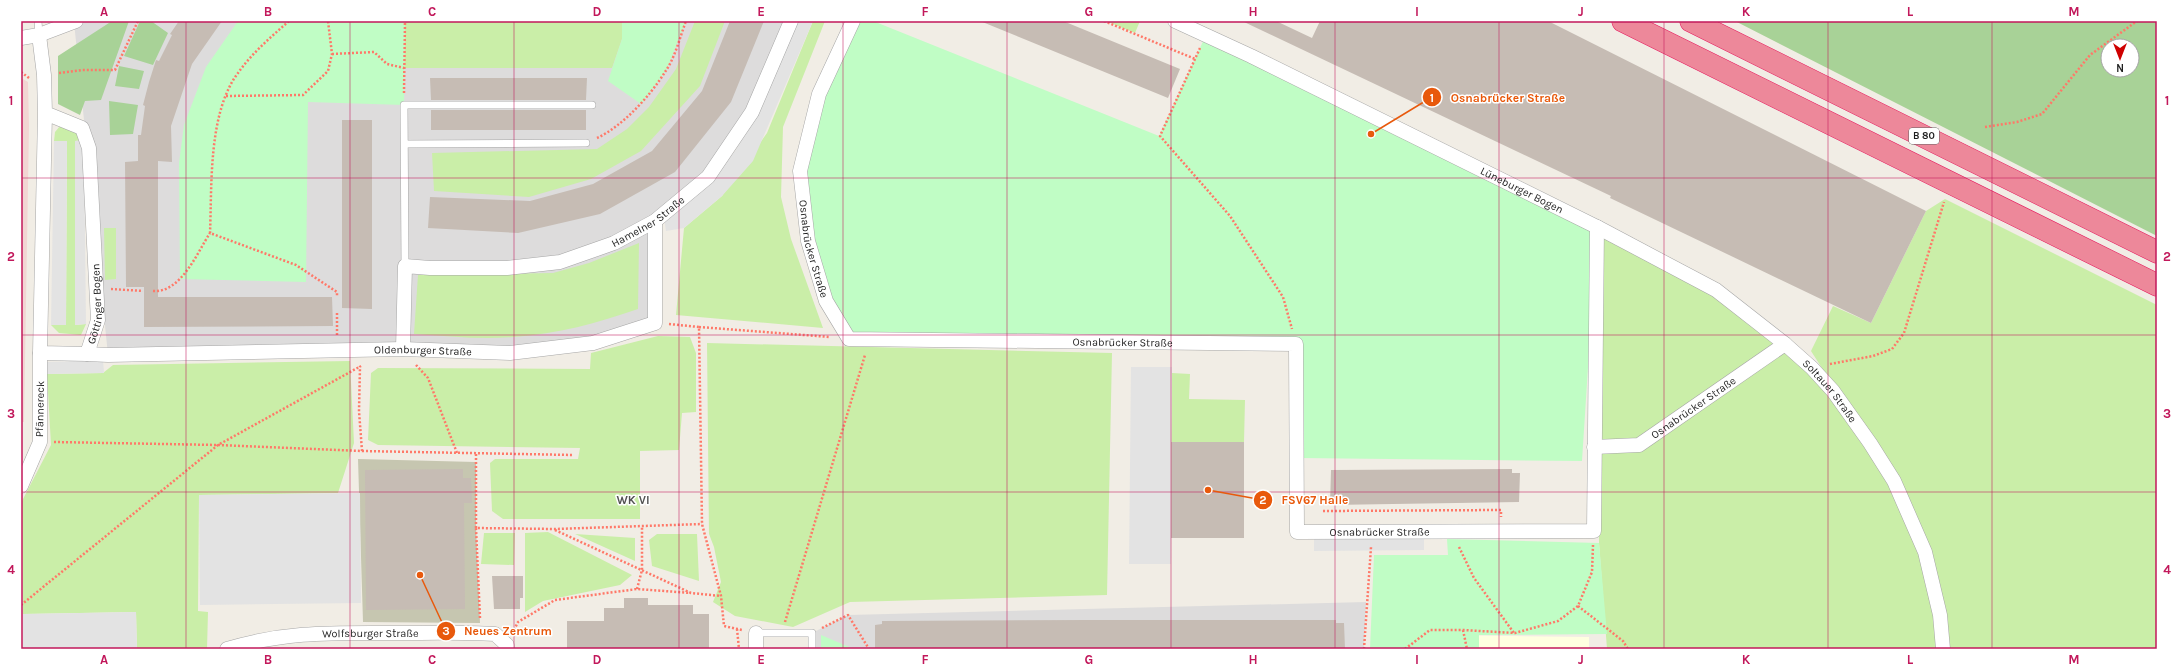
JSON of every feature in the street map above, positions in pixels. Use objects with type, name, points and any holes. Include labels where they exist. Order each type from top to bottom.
[{"type":"highway","name":"B 80","points":[[1623,21],[2157,285]]},
{"type":"highway","name":"B 80","points":[[1691,21],[2157,252]]},
{"type":"street","points":[[21,38],[38,28],[76,21]]},
{"type":"street","name":"Hamelner Straße","points":[[405,266],[430,268],[507,268],[560,262],[614,243],[655,221],[708,177],[752,112],[791,21]]},
{"type":"street","name":"Osnabrücker Straße","points":[[853,21],[819,94],[800,172],[808,241],[827,307],[849,339],[1296,344],[1297,532],[1372,533],[1451,530],[1594,531]]},
{"type":"street","name":"Lüneburger Bogen","points":[[1175,21],[1597,227]]},
{"type":"street","points":[[38,28],[44,75],[45,113],[40,353]]},
{"type":"street","name":"Göttinger Bogen","points":[[40,353],[87,354],[98,320],[89,148],[82,128],[45,113]]},
{"type":"street","points":[[655,221],[655,323]]},
{"type":"street","points":[[1594,531],[1597,227]]},
{"type":"street","name":"Soltauer Straße","points":[[1597,227],[1716,290],[1785,344],[1812,368],[1833,391],[1870,442],[1894,481],[1925,552],[1940,615],[1943,649]]},
{"type":"street","points":[[403,349],[405,266]]},
{"type":"street","name":"Oldenburger Straße","points":[[87,354],[108,355],[403,349],[510,353],[593,343],[655,323]]},
{"type":"street","name":"Osnabrücker Straße","points":[[1594,447],[1639,445],[1785,344]]},
{"type":"street","name":"Pfännereck","points":[[21,486],[40,442],[40,353]]},
{"type":"street","name":"Wolfsburger Straße","points":[[226,649],[257,640],[302,633],[481,633],[495,634],[507,647]]},
{"type":"street","points":[[756,633],[756,649]]},
{"type":"lane","points":[[405,266],[404,106],[592,105]]},
{"type":"lane","points":[[405,144],[586,143]]},
{"type":"lane","points":[[756,633],[812,633],[812,649]]},
{"type":"path","points":[[54,74],[82,70],[115,70],[138,21]]},
{"type":"path","points":[[153,291],[158,292],[180,279],[210,234],[215,134],[226,96],[237,74],[266,40],[289,21]]},
{"type":"path","points":[[226,96],[303,94],[328,71],[332,54],[328,21]]},
{"type":"path","points":[[404,106],[405,21]]},
{"type":"path","points":[[586,143],[605,134],[641,104],[666,71],[686,21]]},
{"type":"path","points":[[1104,21],[1195,59]]},
{"type":"path","points":[[1984,127],[2017,122],[2042,114],[2090,55],[2136,21]]},
{"type":"path","points":[[1206,35],[1160,136],[1230,216],[1283,297],[1296,344]]},
{"type":"path","points":[[332,54],[374,52],[387,64],[404,68]]},
{"type":"path","points":[[1812,368],[1873,356],[1892,349],[1904,333],[1945,200]]},
{"type":"path","points":[[210,234],[296,265],[338,292],[338,298]]},
{"type":"path","points":[[655,323],[849,339]]},
{"type":"path","points":[[699,327],[702,524],[721,596],[724,626],[756,633]]},
{"type":"path","points":[[782,633],[870,339]]},
{"type":"path","points":[[403,349],[428,378],[457,453]]},
{"type":"path","points":[[21,605],[218,445],[360,366],[367,364]]},
{"type":"path","points":[[360,366],[359,411],[362,451]]},
{"type":"path","points":[[40,442],[218,445],[362,451],[573,455]]},
{"type":"path","points":[[476,453],[476,528],[481,633]]},
{"type":"path","points":[[1322,511],[1501,510],[1501,518],[1509,518]]},
{"type":"path","points":[[476,528],[555,529],[702,524]]},
{"type":"path","points":[[637,589],[642,570],[642,526]]},
{"type":"path","points":[[555,529],[691,593]]},
{"type":"path","points":[[1451,530],[1474,578],[1515,633]]},
{"type":"path","points":[[1405,649],[1430,630],[1515,633],[1558,621],[1578,606],[1592,572],[1594,531]]},
{"type":"path","points":[[1364,649],[1372,533]]},
{"type":"path","points":[[507,647],[518,622],[555,600],[637,589],[721,596]]},
{"type":"path","points":[[1578,606],[1623,641],[1628,649]]},
{"type":"path","points":[[812,633],[848,615],[869,649]]},
{"type":"path","points":[[737,629],[739,649]]},
{"type":"path","points":[[1463,630],[1468,649]]},
{"type":"shaded area","points":[[785,21],[752,112],[708,177],[655,221],[655,323],[593,343],[510,353],[108,355],[74,22]]},
{"type":"shaded area","points":[[796,21],[813,21],[753,161],[722,196],[684,228],[666,231],[664,218],[714,178],[735,151],[761,109]]},
{"type":"shaded area","points":[[21,78],[28,82],[29,126],[24,422],[21,422]]},
{"type":"shaded area","points":[[84,140],[86,324],[75,325],[75,141]]},
{"type":"shaded area","points":[[54,141],[67,141],[66,325],[51,325]]},
{"type":"shaded area","points":[[103,360],[104,373],[47,374],[46,362]]},
{"type":"shaded area","points":[[1131,367],[1172,367],[1171,564],[1129,564]]},
{"type":"shaded area","points":[[358,459],[476,462],[476,528],[480,623],[363,622]]},
{"type":"shaded area","points":[[360,493],[361,603],[200,605],[199,495]]},
{"type":"shaded area","points":[[1424,537],[1424,550],[1314,551],[1314,538]]},
{"type":"shaded area","points":[[1366,602],[1364,649],[812,649],[812,633],[848,615]]},
{"type":"shaded area","points":[[136,612],[137,649],[23,649],[23,614]]},
{"type":"shaded area","points":[[1435,635],[1589,637],[1589,649],[1420,649]]},
{"type":"green space","points":[[112,21],[129,21],[101,100],[85,101],[80,115],[58,104],[58,56]]},
{"type":"green space","points":[[140,21],[151,21],[168,33],[153,65],[124,56]]},
{"type":"green space","points":[[238,21],[405,21],[404,105],[308,102],[306,282],[180,279],[179,163],[184,125],[206,67]]},
{"type":"green space","points":[[405,21],[622,21],[622,39],[612,68],[404,68]]},
{"type":"green space","points":[[622,21],[686,21],[666,71],[641,104],[608,81],[622,39]]},
{"type":"green space","points":[[695,21],[725,21],[700,86],[641,151],[591,179],[529,197],[434,191],[432,153],[597,149],[627,129],[649,107],[676,69]]},
{"type":"green space","points":[[813,21],[825,21],[783,127],[781,197],[791,239],[823,328],[676,315],[684,228],[722,196],[767,133]]},
{"type":"green space","points":[[853,21],[873,21],[1159,136],[1206,35],[1597,227],[1582,461],[1299,458],[1296,345],[849,339],[826,301],[801,168],[819,94]]},
{"type":"green space","points":[[1106,21],[1140,21],[1135,33]]},
{"type":"green space","points":[[1735,21],[2157,21],[2157,236]]},
{"type":"green space","points":[[119,66],[144,71],[139,89],[115,86]]},
{"type":"green space","points":[[109,101],[138,105],[133,134],[110,135]]},
{"type":"green space","points":[[60,126],[77,130],[84,140],[75,141],[75,325],[86,324],[81,335],[59,333],[51,325],[66,325],[67,141],[54,141],[55,132]]},
{"type":"green space","points":[[1945,199],[2157,305],[2157,649],[1607,649],[1599,543],[1597,227],[1716,290],[1785,344],[1857,423],[1811,351],[1833,306],[1871,323],[1926,211]]},
{"type":"green space","points":[[104,228],[116,228],[116,279],[105,280]]},
{"type":"green space","points":[[639,243],[638,309],[577,327],[530,336],[489,338],[414,334],[418,275],[553,273],[589,263]]},
{"type":"green space","points":[[658,336],[690,337],[696,353],[696,412],[682,413],[679,450],[640,451],[640,519],[503,519],[492,511],[490,463],[495,459],[578,459],[580,448],[378,445],[368,440],[371,373],[378,368],[590,369],[591,353]]},
{"type":"green space","points":[[707,343],[1112,353],[1107,595],[850,602],[793,627],[735,616],[713,602],[721,582],[714,547],[709,534]]},
{"type":"green space","points":[[350,361],[354,443],[338,493],[199,495],[198,611],[208,612],[207,649],[137,649],[136,612],[23,614],[22,501],[51,445],[47,374],[103,373],[113,365]]},
{"type":"green space","points":[[1172,373],[1190,374],[1189,399],[1245,400],[1244,442],[1171,442]]},
{"type":"green space","points":[[548,532],[632,575],[620,585],[543,601],[525,612],[525,533]]},
{"type":"green space","points":[[484,533],[515,533],[514,565],[481,564]]},
{"type":"green space","points":[[575,534],[635,538],[635,561]]},
{"type":"green space","points":[[657,534],[697,534],[699,581],[652,566],[649,540]]},
{"type":"green space","points":[[1447,539],[1599,543],[1607,634],[1479,635],[1479,649],[1370,649],[1374,555],[1448,555]]},
{"type":"green space","points":[[821,635],[854,649],[821,649]]},
{"type":"building","points":[[179,21],[222,21],[192,64],[171,126],[172,162],[158,161],[158,297],[332,297],[333,326],[144,327],[144,287],[126,287],[125,162],[138,161],[138,135],[141,135],[145,106],[143,105],[149,82],[156,60],[159,61],[172,35],[170,34]]},
{"type":"building","points":[[730,21],[764,21],[731,102],[675,172],[600,214],[518,233],[428,228],[430,197],[530,201],[593,184],[652,151],[702,91]]},
{"type":"building","points":[[980,21],[1063,21],[1180,69],[1168,98]]},
{"type":"building","points":[[1242,21],[1276,21],[1312,38],[1320,21],[1548,21],[1926,211],[1871,323],[1610,198],[1611,196]]},
{"type":"building","points":[[430,78],[587,78],[586,100],[431,100]]},
{"type":"building","points":[[431,110],[586,110],[586,130],[431,130]]},
{"type":"building","points":[[342,120],[372,120],[372,309],[342,308]]},
{"type":"building","points":[[1171,442],[1244,442],[1244,538],[1171,538]]},
{"type":"building","points":[[463,469],[463,478],[471,478],[472,503],[464,503],[465,609],[366,610],[365,470]]},
{"type":"building","points":[[1512,469],[1512,473],[1520,473],[1519,502],[1330,505],[1331,470]]},
{"type":"building","points":[[492,576],[523,576],[523,598],[520,598],[520,609],[494,609]]},
{"type":"building","points":[[624,598],[648,598],[648,605],[693,605],[693,614],[709,614],[709,649],[567,649],[567,621],[604,621],[604,608],[624,608]]},
{"type":"building","points":[[1336,620],[1336,623],[1344,623],[1345,649],[875,649],[875,625],[882,624],[882,621]]},
{"type":"place","name":"Osnabrücker Straße","points":[[1371,134]]},
{"type":"place","name":"FSV67 Halle","points":[[1208,490]]},
{"type":"place","name":"Neues Zentrum","points":[[420,575]]},
{"type":"district","name":"WK VI","points":[[633,500]]}]
